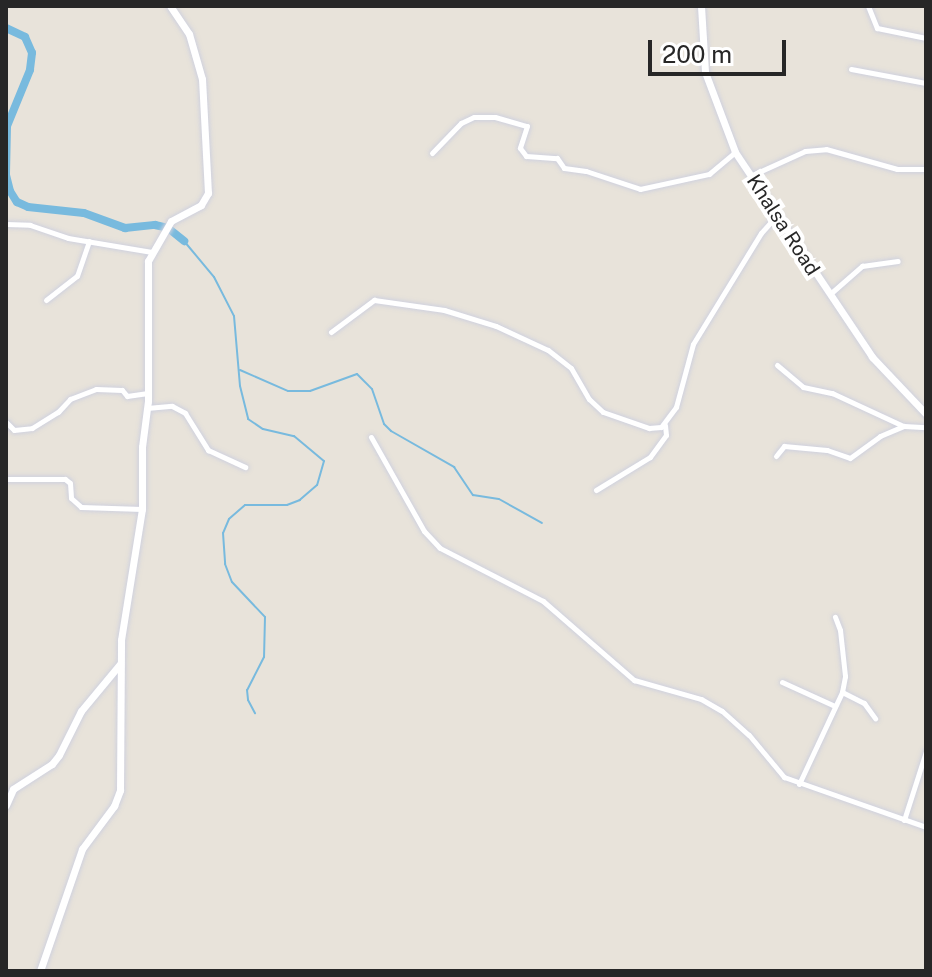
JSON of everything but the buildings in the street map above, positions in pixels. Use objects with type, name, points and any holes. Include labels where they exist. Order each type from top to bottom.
[{"type":"street","points":[[40,971],[84,844],[118,797],[121,663],[142,509],[141,458],[148,393],[148,261],[171,221],[201,205],[208,186],[202,79],[189,34],[170,6]]},
{"type":"street","name":"Khalsa Road","points":[[701,6],[705,72],[735,152],[872,357],[926,414]]},
{"type":"street","points":[[868,6],[877,28],[926,38]]},
{"type":"street","points":[[851,69],[926,83]]},
{"type":"street","points":[[432,153],[461,123],[478,116],[495,117],[528,127],[520,148],[526,156],[555,158],[564,168],[586,171],[640,189],[709,174],[735,152]]},
{"type":"street","points":[[750,176],[805,151],[826,149],[897,169],[926,169]]},
{"type":"street","points":[[596,490],[650,457],[666,435],[665,425],[676,407],[693,344],[761,233],[777,215]]},
{"type":"street","points":[[6,224],[30,225],[68,238],[152,252]]},
{"type":"street","points":[[46,300],[77,276],[89,241]]},
{"type":"street","points":[[829,295],[862,266],[898,261]]},
{"type":"street","points":[[331,332],[374,300],[444,310],[496,326],[548,350],[571,368],[589,399],[603,412],[649,428],[665,425]]},
{"type":"street","points":[[777,365],[803,387],[832,393],[904,426],[926,427]]},
{"type":"street","points":[[6,422],[14,430],[32,428],[58,412],[70,399],[96,389],[122,390],[127,396],[148,393]]},
{"type":"street","points":[[147,408],[172,406],[185,413],[208,450],[245,467]]},
{"type":"street","points":[[776,456],[784,446],[827,450],[853,457],[880,436],[904,426]]},
{"type":"street","points":[[371,437],[424,531],[440,548],[543,601],[575,625],[626,675],[645,685],[711,704],[743,729],[777,771],[799,784],[926,827]]},
{"type":"street","points":[[6,479],[65,479],[70,483],[71,498],[81,507],[142,509]]},
{"type":"street","points":[[799,784],[842,692],[845,676],[840,630],[835,617]]},
{"type":"street","points":[[6,805],[18,784],[52,764],[81,711],[121,663]]},
{"type":"street","points":[[782,682],[835,706]]},
{"type":"street","points":[[842,692],[864,703],[875,718]]},
{"type":"street","points":[[904,820],[926,751]]},
{"type":"waterway","points":[[6,28],[25,37],[32,53],[30,70],[7,126],[6,175],[17,202],[28,207],[84,213],[125,228],[155,225],[168,228],[184,241]]},
{"type":"waterway","points":[[184,241],[214,277],[234,316],[240,386],[248,419],[263,429],[294,436],[324,461],[317,485],[300,500],[287,505],[245,505],[229,519],[223,533],[225,564],[232,582],[265,617],[264,657],[247,690],[255,713]]},
{"type":"waterway","points":[[240,370],[288,391],[310,391],[357,374],[372,389],[384,424],[391,431],[454,467],[473,495],[499,499],[542,523]]}]
